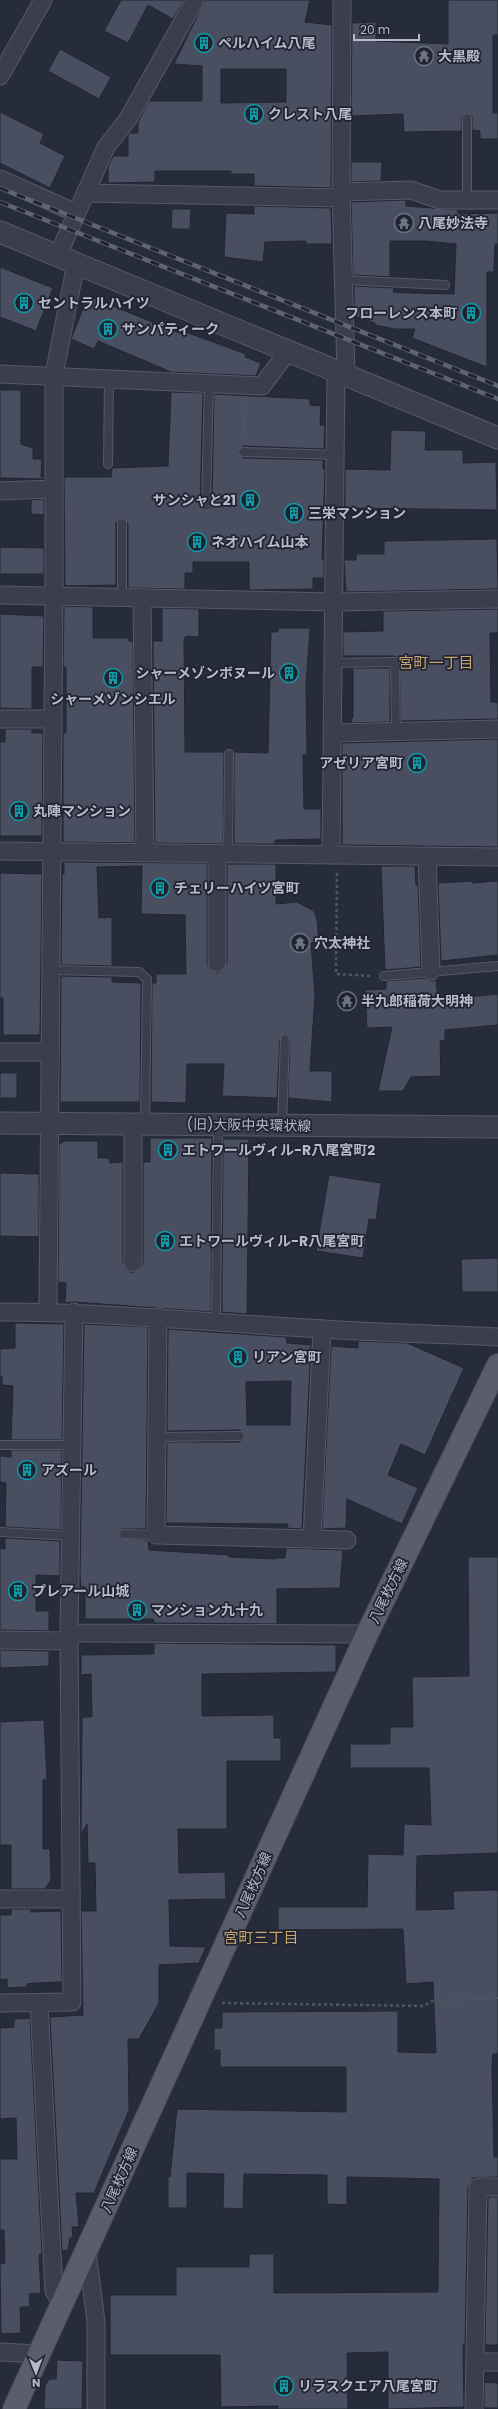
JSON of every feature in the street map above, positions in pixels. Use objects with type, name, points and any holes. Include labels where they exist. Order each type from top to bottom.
[{"type":"main road","name":"八尾枚方線","points":[[14,2409],[368,1634],[498,1365]]},
{"type":"street","points":[[0,76],[43,0]]},
{"type":"street","points":[[48,1312],[54,596],[54,375],[67,259],[76,213],[106,147],[128,119],[195,0]]},
{"type":"street","points":[[334,855],[333,733],[336,455],[344,280],[341,195],[342,0]]},
{"type":"street","points":[[0,179],[76,213]]},
{"type":"street","points":[[85,194],[341,195],[411,190],[440,200],[498,200]]},
{"type":"street","points":[[0,232],[341,371],[498,438]]},
{"type":"street","points":[[0,374],[54,375],[262,386],[289,350]]},
{"type":"street","points":[[0,491],[54,489]]},
{"type":"street","points":[[0,595],[334,602],[498,599]]},
{"type":"street","points":[[142,598],[145,853]]},
{"type":"street","points":[[0,719],[53,719]]},
{"type":"street","points":[[333,733],[498,729]]},
{"type":"street","points":[[0,851],[498,857]]},
{"type":"street","points":[[217,963],[223,854]]},
{"type":"street","points":[[427,856],[431,971]]},
{"type":"street","points":[[0,1052],[50,1052]]},
{"type":"street","name":"(旧)大阪中央環状線","points":[[0,1123],[498,1127]]},
{"type":"street","points":[[134,1263],[139,1125]]},
{"type":"street","points":[[0,1312],[74,1312],[322,1329],[498,1337]]},
{"type":"street","points":[[0,2004],[72,2002],[69,1637],[74,1312]]},
{"type":"street","points":[[158,1317],[156,1535],[347,1540]]},
{"type":"street","points":[[312,1539],[322,1329]]},
{"type":"street","points":[[0,1640],[69,1637],[368,1634]]},
{"type":"street","points":[[0,1899],[71,1899]]},
{"type":"street","points":[[39,2003],[54,2291],[62,2304]]},
{"type":"street","points":[[474,2409],[478,2187],[498,2187]]},
{"type":"street","points":[[87,2251],[96,2322],[96,2409]]},
{"type":"street","points":[[0,2352],[39,2354]]},
{"type":"street","points":[[475,2362],[498,2362]]},
{"type":"lane","points":[[467,118],[467,200]]},
{"type":"lane","points":[[344,280],[445,285]]},
{"type":"lane","points":[[108,464],[109,378]]},
{"type":"lane","points":[[206,506],[209,383]]},
{"type":"lane","points":[[242,452],[336,455]]},
{"type":"lane","points":[[122,522],[122,598]]},
{"type":"lane","points":[[334,663],[395,662],[396,732]]},
{"type":"lane","points":[[223,854],[229,754]]},
{"type":"lane","points":[[384,976],[498,966]]},
{"type":"lane","points":[[51,970],[140,972],[147,979],[139,1125]]},
{"type":"lane","points":[[282,1126],[285,1040]]},
{"type":"lane","points":[[216,1321],[218,1125]]},
{"type":"lane","points":[[157,1437],[240,1436]]},
{"type":"lane","points":[[0,1445],[72,1445]]},
{"type":"lane","points":[[0,1532],[70,1536]]},
{"type":"lane","points":[[124,1534],[156,1535]]},
{"type":"path","points":[[242,452],[244,385]]},
{"type":"path","points":[[334,855],[336,974],[384,976]]},
{"type":"path","points":[[217,2003],[423,2006],[432,2001],[498,1998]]},
{"type":"building","points":[[121,0],[184,0],[173,19],[148,5],[128,43],[104,31]]},
{"type":"building","points":[[205,0],[310,0],[305,22],[332,25],[331,188],[254,186],[254,174],[231,174],[231,171],[155,171],[155,182],[108,183],[108,167],[113,156],[128,156],[128,135],[130,133],[138,133],[138,122],[149,101],[202,101],[202,66],[174,64]],"holes":[[[221,69],[286,69],[286,102],[221,103]]]},
{"type":"building","points":[[448,0],[498,0],[498,35],[493,35],[493,113],[498,113],[498,139],[480,139],[480,131],[472,130],[472,116],[467,113],[462,116],[462,131],[404,132],[403,114],[351,116],[352,23],[376,22],[376,41],[448,44]]},
{"type":"building","points":[[60,49],[111,77],[99,99],[48,71]]},
{"type":"building","points":[[0,112],[44,134],[40,143],[65,156],[50,188],[0,163]]},
{"type":"building","points":[[351,162],[382,162],[381,181],[351,182]]},
{"type":"building","points":[[406,200],[406,206],[458,210],[458,214],[498,213],[498,244],[495,244],[494,272],[487,272],[487,367],[412,338],[415,329],[395,329],[375,325],[375,323],[354,316],[354,286],[394,288],[393,292],[454,294],[456,244],[426,241],[390,241],[390,277],[353,275],[351,202]]},
{"type":"building","points":[[254,206],[331,208],[332,244],[305,244],[306,241],[265,242],[263,262],[224,257],[226,213],[254,214]]},
{"type":"building","points":[[172,209],[191,209],[190,229],[171,229]]},
{"type":"building","name":"セントラルハイツ","points":[[0,267],[53,288],[36,331],[0,317]]},
{"type":"building","points":[[88,296],[182,334],[183,331],[246,354],[245,357],[261,363],[256,376],[171,372],[98,341],[94,349],[71,339]]},
{"type":"building","points":[[0,390],[21,390],[21,444],[33,448],[33,459],[42,459],[41,477],[44,477],[44,479],[0,478]]},
{"type":"building","points":[[171,392],[203,393],[200,506],[205,511],[212,506],[214,394],[310,399],[310,405],[321,406],[320,425],[325,425],[324,449],[243,446],[238,451],[243,458],[323,460],[323,469],[325,469],[322,559],[324,559],[324,578],[313,578],[313,589],[249,590],[249,562],[193,562],[193,573],[185,573],[185,589],[128,588],[128,523],[122,518],[116,523],[116,585],[65,586],[64,477],[111,477],[112,468],[168,466]]},
{"type":"building","points":[[391,430],[426,431],[425,450],[463,450],[463,463],[496,462],[497,510],[345,508],[345,469],[390,470]]},
{"type":"building","points":[[44,499],[44,515],[31,514],[31,500]]},
{"type":"building","points":[[497,539],[498,589],[346,592],[344,560],[356,560],[356,554],[384,554],[384,541]]},
{"type":"building","points":[[0,547],[44,548],[44,574],[0,574]]},
{"type":"building","points":[[64,606],[93,607],[93,638],[129,638],[129,641],[133,641],[135,843],[63,842],[63,733],[66,733],[66,667],[63,667]]},
{"type":"building","points":[[162,608],[199,609],[199,637],[186,636],[184,639],[185,752],[224,752],[223,844],[155,843],[153,641],[162,641]]},
{"type":"building","points":[[498,609],[498,633],[490,633],[491,702],[498,702],[498,719],[401,721],[399,659],[395,656],[343,656],[343,632],[383,631],[383,611]]},
{"type":"building","points":[[0,614],[44,616],[43,667],[32,667],[32,709],[0,708]]},
{"type":"building","points":[[278,628],[310,628],[306,684],[307,755],[303,755],[304,809],[321,809],[321,839],[275,840],[275,844],[234,844],[234,752],[268,753],[271,632],[278,632]]},
{"type":"building","points":[[353,668],[390,668],[390,722],[351,723],[351,718],[353,718]]},
{"type":"building","points":[[5,729],[32,729],[32,733],[43,733],[42,836],[0,836],[0,742],[5,742]]},
{"type":"building","points":[[498,739],[498,847],[342,845],[342,743]]},
{"type":"building","points":[[64,862],[207,863],[207,963],[209,968],[217,973],[222,971],[227,963],[227,864],[276,864],[276,904],[297,902],[314,911],[317,920],[319,942],[311,943],[315,995],[310,1071],[332,1071],[332,1102],[288,1098],[290,1039],[285,1034],[280,1039],[277,1098],[222,1096],[224,1064],[187,1064],[186,1103],[151,1102],[152,983],[156,983],[156,974],[186,974],[185,915],[141,914],[142,866],[97,867],[99,918],[112,917],[112,966],[61,965],[62,874],[64,874]]},
{"type":"building","points":[[381,866],[415,866],[416,885],[418,885],[421,967],[385,970]]},
{"type":"building","points":[[0,873],[42,874],[40,1035],[3,1035],[3,998],[0,998]]},
{"type":"building","points":[[472,881],[472,883],[498,881],[498,955],[441,961],[438,883]]},
{"type":"building","points":[[61,976],[112,977],[112,982],[141,983],[140,1102],[60,1102]]},
{"type":"building","points":[[424,978],[431,981],[436,980],[438,1000],[498,994],[498,1025],[445,1030],[445,1040],[440,1041],[441,1076],[411,1077],[403,1091],[378,1091],[392,1027],[367,1028],[365,990],[386,989],[386,981]]},
{"type":"building","points":[[0,1073],[17,1073],[17,1098],[0,1098]]},
{"type":"building","points":[[150,1138],[212,1138],[211,1312],[75,1302],[65,1303],[66,1283],[58,1282],[59,1145],[64,1141],[98,1141],[98,1158],[109,1158],[110,1163],[123,1162],[123,1263],[128,1271],[133,1273],[141,1268],[143,1263],[143,1162],[150,1162]]},
{"type":"building","points":[[223,1139],[249,1139],[247,1314],[222,1312]]},
{"type":"building","points":[[0,1173],[39,1174],[39,1237],[0,1236]]},
{"type":"building","points":[[329,1175],[381,1183],[376,1220],[369,1219],[363,1258],[316,1251]]},
{"type":"building","points":[[498,1258],[498,1292],[462,1292],[461,1259]]},
{"type":"building","points":[[15,1323],[64,1324],[62,1440],[11,1440],[13,1386],[2,1385],[2,1376],[0,1376],[0,1349],[15,1348]]},
{"type":"building","points":[[84,1324],[148,1327],[146,1529],[122,1529],[119,1533],[121,1538],[148,1540],[149,1550],[229,1555],[229,1557],[285,1558],[286,1548],[343,1550],[340,1588],[277,1589],[277,1624],[154,1623],[153,1619],[85,1619],[85,1587],[81,1587],[80,1576]]},
{"type":"building","points":[[168,1329],[286,1337],[287,1343],[311,1345],[302,1529],[287,1528],[288,1524],[166,1523],[167,1442],[240,1442],[245,1436],[240,1430],[167,1431]],"holes":[[[291,1381],[290,1425],[247,1425],[246,1382]]]},
{"type":"building","points":[[358,1341],[407,1343],[464,1368],[425,1455],[401,1444],[388,1475],[418,1488],[402,1524],[347,1499],[346,1528],[322,1529],[331,1346],[358,1348]]},
{"type":"building","points":[[11,1450],[62,1450],[61,1530],[5,1527],[6,1483],[0,1482],[0,1456],[11,1457]]},
{"type":"building","points":[[5,1538],[60,1541],[60,1576],[36,1575],[36,1611],[49,1611],[49,1631],[0,1630],[0,1548],[5,1549]]},
{"type":"building","points":[[468,1557],[498,1557],[498,1853],[417,1856],[416,1910],[454,1909],[453,1891],[498,1890],[498,2054],[493,2054],[492,2067],[494,2157],[498,2157],[498,2177],[473,2178],[468,2187],[465,2345],[463,2345],[464,2407],[388,2409],[388,2352],[347,2353],[348,2409],[278,2409],[278,2406],[221,2407],[220,2355],[110,2355],[110,2295],[176,2295],[176,2267],[249,2267],[249,2254],[274,2254],[274,2293],[438,2292],[439,2179],[347,2177],[347,2205],[327,2204],[327,2175],[244,2174],[243,2209],[223,2208],[224,2174],[187,2173],[187,2208],[168,2208],[168,2177],[170,2177],[177,2109],[346,2112],[346,2067],[220,2067],[220,2050],[214,2050],[214,2028],[222,2028],[222,2012],[398,2011],[398,2052],[436,2053],[433,1982],[406,1984],[403,1929],[278,1930],[278,1907],[367,1907],[368,1854],[403,1855],[404,1824],[431,1825],[429,1768],[350,1768],[350,1744],[390,1744],[390,1727],[413,1727],[412,1677],[469,1676]]},
{"type":"building","points":[[154,1643],[336,1645],[336,1672],[202,1674],[202,1716],[274,1715],[274,1738],[281,1738],[281,1761],[227,1761],[227,1829],[178,1829],[179,1873],[225,1872],[226,1899],[169,1900],[170,1946],[206,1947],[199,1963],[159,1965],[159,2003],[139,2039],[128,2039],[129,2110],[94,2193],[76,2193],[79,2227],[72,2227],[73,2238],[70,2238],[68,2250],[62,2251],[50,2017],[83,2015],[81,1911],[96,1911],[95,1863],[88,1863],[87,1824],[81,1834],[82,1717],[92,1717],[91,1674],[81,1675],[81,1655],[154,1654]]},
{"type":"building","points":[[0,1650],[49,1651],[49,1666],[0,1668]]},
{"type":"building","points":[[44,1720],[47,1780],[43,1780],[43,1849],[50,1849],[51,1880],[45,1889],[11,1889],[11,1845],[0,1845],[0,1722]]},
{"type":"building","points":[[11,1909],[32,1909],[30,1912],[61,1911],[62,1982],[35,1983],[27,1984],[27,1987],[7,1988],[7,1979],[0,1980],[0,1915],[11,1915]]},
{"type":"building","points":[[30,2018],[42,2253],[39,2255],[41,2293],[29,2294],[30,2307],[20,2307],[21,2333],[1,2334],[0,2264],[5,2263],[4,2230],[0,2230],[0,2159],[17,2159],[16,2118],[0,2119],[0,2028],[14,2027],[14,2019]]},
{"type":"building","points":[[488,2197],[498,2197],[498,2345],[485,2345]]},
{"type":"building","points":[[57,2360],[83,2361],[82,2409],[44,2409],[45,2386],[49,2379],[56,2379]]},
{"type":"building","points":[[484,2382],[498,2383],[498,2408],[484,2408]]},
{"type":"railway","points":[[0,188],[498,386]]},
{"type":"railway","points":[[0,202],[498,399]]},
{"type":"place","name":"ペルハイム八尾","points":[[204,43]]},
{"type":"place","name":"大黒殿","points":[[424,56]]},
{"type":"place","name":"クレスト八尾","points":[[254,114]]},
{"type":"place","name":"八尾妙法寺","points":[[404,223]]},
{"type":"place","name":"セントラルハイツ","points":[[24,303]]},
{"type":"place","name":"フローレンス本町","points":[[471,313]]},
{"type":"place","name":"サンパティーク","points":[[108,329]]},
{"type":"place","name":"サンシャと21","points":[[250,500]]},
{"type":"place","name":"三栄マンション","points":[[294,513]]},
{"type":"place","name":"ネオハイム山本","points":[[197,542]]},
{"type":"place","name":"シャーメゾンボヌール","points":[[289,673]]},
{"type":"place","name":"シャーメゾンシエル","points":[[113,678]]},
{"type":"place","name":"アゼリア宮町","points":[[417,763]]},
{"type":"place","name":"丸陣マンション","points":[[19,811]]},
{"type":"place","name":"チェリーハイツ宮町","points":[[160,888]]},
{"type":"place","name":"穴太神社","points":[[300,943]]},
{"type":"place","name":"半九郎稲荷大明神","points":[[347,1001]]},
{"type":"place","name":"エトワールヴィル-R八尾宮町2","points":[[168,1150]]},
{"type":"place","name":"エトワールヴィル-R八尾宮町","points":[[165,1241]]},
{"type":"place","name":"リアン宮町","points":[[238,1357]]},
{"type":"place","name":"アズール","points":[[27,1470]]},
{"type":"place","name":"プレアール山城","points":[[18,1591]]},
{"type":"place","name":"マンション九十九","points":[[137,1610]]},
{"type":"place","name":"リラスクエア八尾宮町","points":[[284,2386]]},
{"type":"district","name":"宮町一丁目","points":[[436,663]]},
{"type":"district","name":"宮町三丁目","points":[[261,1938]]}]
